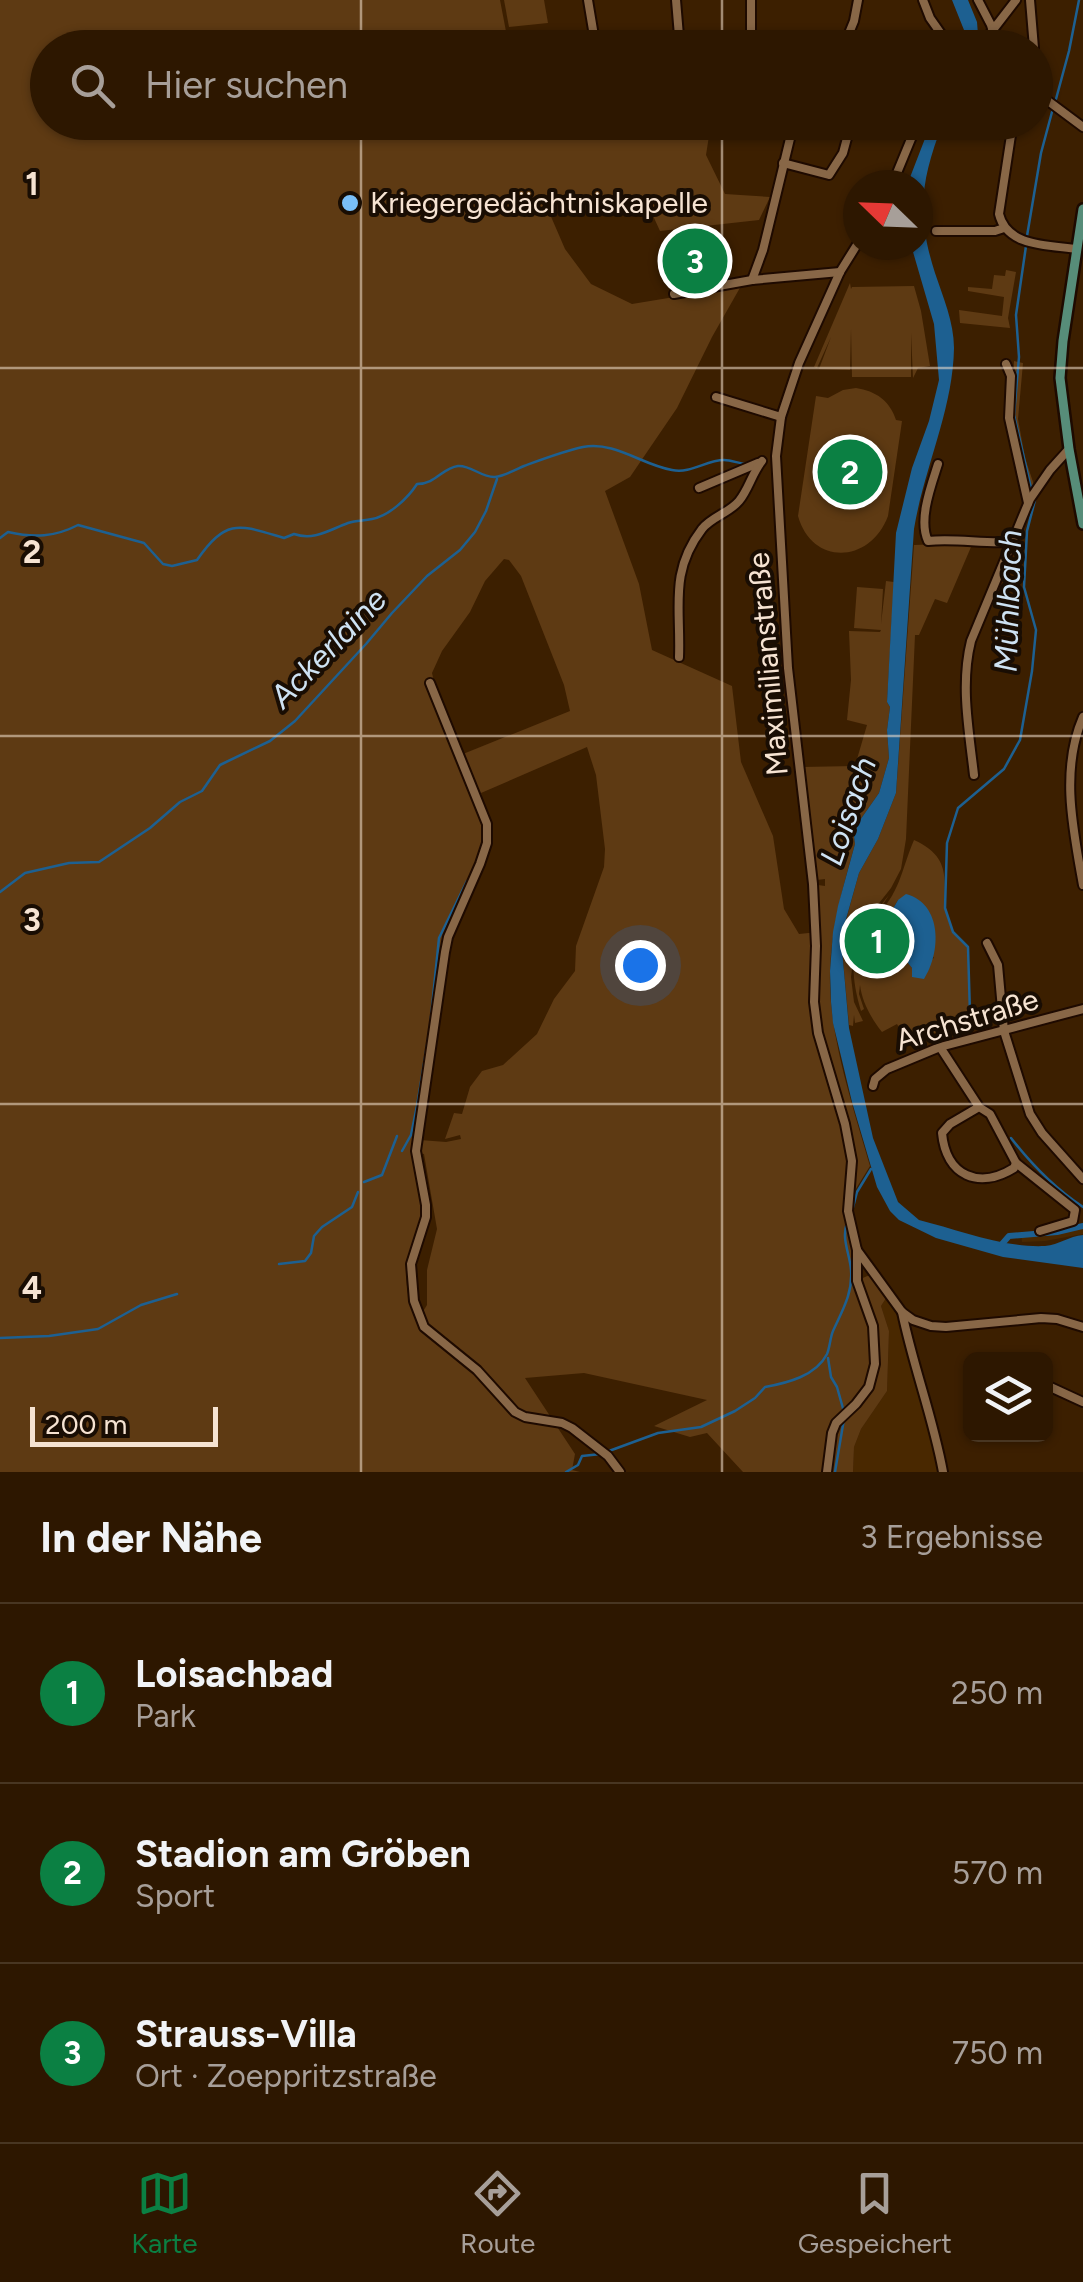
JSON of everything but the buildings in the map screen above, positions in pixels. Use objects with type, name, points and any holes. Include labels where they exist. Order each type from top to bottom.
[{"type":"main road","points":[[1083,209],[1060,363],[1060,390],[1083,524]]},
{"type":"street","points":[[588,0],[593,30]]},
{"type":"street","points":[[676,0],[678,30]]},
{"type":"street","points":[[751,0],[751,30]]},
{"type":"street","points":[[851,30],[858,0]]},
{"type":"street","points":[[923,0],[939,30]]},
{"type":"street","points":[[978,0],[992,30]]},
{"type":"street","points":[[993,30],[1016,0]]},
{"type":"street","points":[[1030,0],[1032,30]]},
{"type":"street","points":[[1053,105],[1083,127]]},
{"type":"street","points":[[752,280],[790,140]]},
{"type":"street","points":[[784,163],[829,175],[846,140]]},
{"type":"street","points":[[898,170],[911,140]]},
{"type":"street","points":[[1010,140],[999,214],[1004,228],[1026,241],[1077,249]]},
{"type":"street","points":[[936,231],[1004,228]]},
{"type":"street","name":"Maximilianstraße","points":[[847,260],[798,363],[781,417],[776,456],[788,668],[814,908],[814,1002],[818,1033],[852,1161],[848,1211],[857,1250]]},
{"type":"street","points":[[674,294],[752,280],[840,272]]},
{"type":"street","points":[[1006,364],[1012,376],[1009,418],[1029,501]]},
{"type":"street","points":[[716,397],[781,417]]},
{"type":"street","points":[[974,776],[964,683],[971,641],[1029,501],[1069,449]]},
{"type":"street","points":[[698,488],[776,456]]},
{"type":"street","points":[[679,657],[677,606],[681,566],[700,531],[737,503],[762,461]]},
{"type":"street","points":[[938,464],[928,499],[924,532],[928,541],[1010,542]]},
{"type":"street","points":[[430,683],[478,796],[487,824],[487,843],[448,936],[416,1152],[426,1217],[413,1252],[414,1300],[424,1327],[477,1370],[515,1412],[562,1423],[600,1449],[620,1472]]},
{"type":"street","points":[[1083,717],[1071,752],[1069,774],[1083,885]]},
{"type":"street","points":[[988,943],[998,964],[1004,1031],[1030,1114],[1083,1179]]},
{"type":"street","name":"Archstraße","points":[[873,1086],[887,1068],[940,1047],[1083,1009]]},
{"type":"street","points":[[940,1047],[979,1107],[990,1114],[1016,1163],[1076,1210],[1074,1221],[1040,1231]]},
{"type":"street","points":[[979,1107],[942,1133],[944,1148],[959,1170],[974,1179],[1010,1172],[1032,1175]]},
{"type":"street","points":[[1010,1172],[1016,1163]]},
{"type":"street","points":[[857,1250],[902,1312],[913,1320],[931,1326],[965,1326],[1041,1318],[1083,1327]]},
{"type":"street","points":[[827,1472],[832,1433],[869,1387],[875,1364],[873,1326],[857,1281],[857,1250]]},
{"type":"street","points":[[857,1281],[872,1274]]},
{"type":"street","points":[[902,1312],[943,1472]]},
{"type":"street","points":[[1053,1388],[1083,1402]]},
{"type":"shaded area","points":[[0,0],[500,0],[506,30],[30,30],[30,140],[708,140],[706,155],[725,194],[770,197],[759,220],[660,231],[649,207],[549,212],[565,249],[591,284],[632,304],[741,286],[677,408],[630,477],[605,491],[639,584],[652,650],[732,686],[741,762],[773,836],[784,909],[799,934],[818,932],[818,885],[825,886],[825,879],[817,880],[802,767],[855,766],[867,725],[847,720],[851,680],[849,631],[881,630],[854,628],[857,587],[883,589],[881,624],[886,581],[894,582],[887,702],[889,758],[879,793],[858,823],[854,837],[835,924],[830,972],[837,1045],[870,1166],[849,1200],[858,1280],[872,1274],[888,1295],[881,1306],[889,1331],[887,1391],[861,1429],[854,1447],[853,1472],[743,1472],[707,1433],[690,1437],[654,1426],[707,1400],[584,1373],[525,1378],[575,1454],[572,1470],[580,1472],[0,1472]],"holes":[[[504,559],[521,576],[564,685],[570,711],[463,754],[432,673],[485,581]],[[587,747],[596,775],[604,867],[576,946],[575,971],[554,999],[537,1034],[503,1065],[482,1071],[470,1087],[462,1114],[454,1113],[445,1139],[460,1135],[461,1139],[420,1140],[418,1153],[424,1154],[437,1229],[427,1270],[427,1305],[414,1316],[407,1273],[422,1208],[413,1145],[448,930],[480,851],[491,836],[481,793]]]},
{"type":"shaded area","points":[[504,0],[544,0],[548,23],[509,27]]},
{"type":"shaded area","points":[[1006,270],[1016,272],[1008,318],[1010,328],[960,323],[959,310],[1002,316],[1004,297],[968,291],[968,287],[992,289],[994,275],[1005,276]]},
{"type":"shaded area","points":[[850,283],[851,289],[914,286],[930,366],[918,368],[913,378],[911,333],[911,377],[852,377],[851,329],[850,370],[819,369],[831,337],[817,368],[814,367]]},
{"type":"shaded area","points":[[1014,361],[1023,363],[1018,419],[1034,485],[1027,493],[1011,416]]},
{"type":"shaded area","points":[[856,388],[881,398],[896,420],[902,421],[888,516],[880,532],[868,543],[842,553],[815,544],[798,516],[816,396],[828,398]]},
{"type":"shaded area","points":[[914,545],[971,547],[947,603],[935,599],[919,635],[915,635],[906,839],[901,869],[891,888],[857,931],[851,977],[854,1002],[863,1021],[855,1023],[854,1015],[853,1026],[849,1025],[843,931],[859,873],[896,793]]},
{"type":"shaded area","points":[[914,840],[938,858],[943,869],[947,916],[953,932],[968,947],[970,1014],[911,1045],[897,1024],[882,1032],[868,1010],[860,985],[864,1009],[861,1011],[854,961],[861,935],[889,895],[873,920],[889,900]],"holes":[[[898,900],[934,958],[912,968],[883,926]]]},
{"type":"shaded area","points":[[1083,1224],[1083,1234],[1022,1242],[1021,1232],[1042,1233]]},
{"type":"shaded area","points":[[888,1295],[902,1312],[942,1472],[853,1472],[854,1447],[861,1429],[887,1391],[889,1331],[881,1306]]},
{"type":"water","points":[[952,0],[968,0],[977,22],[978,30],[964,30]]},
{"type":"water","points":[[924,140],[937,140],[928,170],[913,170]]},
{"type":"water","points":[[915,260],[932,260],[948,310],[954,348],[949,394],[914,529],[896,793],[859,873],[843,930],[849,1028],[873,1138],[898,1202],[919,1220],[1013,1244],[1045,1246],[1083,1235],[1083,1268],[1003,1257],[936,1238],[899,1220],[877,1187],[833,1023],[830,971],[838,906],[858,823],[879,793],[889,758],[887,702],[896,533],[939,380],[934,324]]},
{"type":"water","points":[[906,894],[927,908],[935,930],[934,956],[924,979],[912,977],[912,968],[898,944],[891,943],[883,926]]},
{"type":"waterway","name":"Mühlbach","points":[[1056,99],[1079,0]]},
{"type":"waterway","name":"Mühlbach","points":[[1027,236],[1044,140]]},
{"type":"waterway","name":"Mühlbach","points":[[1026,246],[1016,315],[1019,357],[1014,415],[1031,488]]},
{"type":"waterway","points":[[0,538],[8,532],[53,534],[78,525],[144,543],[163,564],[172,566],[197,560],[217,537],[235,528],[284,538],[321,534],[378,517],[397,506],[417,484],[458,466],[495,477],[561,453],[595,446],[672,470],[724,460],[747,464]]},
{"type":"waterway","name":"Ackerlaine","points":[[0,892],[25,873],[69,863],[99,862],[150,828],[180,802],[202,791],[220,765],[270,741],[295,721],[427,576],[460,550],[486,511],[497,479]]},
{"type":"waterway","name":"Mühlbach","points":[[963,1027],[970,1014],[968,947],[953,932],[945,908],[947,843],[958,808],[1004,769],[1020,740],[1036,630],[1024,587],[1027,531],[1035,500]]},
{"type":"waterway","points":[[402,1151],[411,1135],[417,1106],[439,938],[467,881]]},
{"type":"waterway","points":[[364,1182],[382,1175],[397,1136]]},
{"type":"waterway","name":"Mühlbach","points":[[1011,1138],[1044,1176],[1083,1207]]},
{"type":"waterway","points":[[852,1211],[857,1192],[871,1169]]},
{"type":"waterway","points":[[279,1264],[305,1261],[314,1236],[352,1207],[358,1192]]},
{"type":"waterway","points":[[609,1451],[658,1433],[701,1427],[735,1411],[765,1387],[791,1381],[816,1368],[827,1354],[850,1286],[847,1223]]},
{"type":"waterway","points":[[1002,1244],[1009,1236],[1083,1226]]},
{"type":"waterway","points":[[0,1338],[98,1329],[141,1305],[177,1294]]},
{"type":"waterway","points":[[828,1358],[844,1412]]},
{"type":"waterway","points":[[835,1472],[844,1419]]},
{"type":"waterway","points":[[566,1472],[578,1465],[582,1456],[601,1454]]},
{"type":"place","name":"Kriegergedächtniskapelle","points":[[350,203]]},
{"type":"place","name":"Strauss-Villa","points":[[695,261]]},
{"type":"place","name":"Stadion am Gröben","points":[[850,472]]},
{"type":"place","name":"Loisachbad","points":[[877,941]]},
{"type":"water label","name":"Loisach","points":[[848,811]]}]
